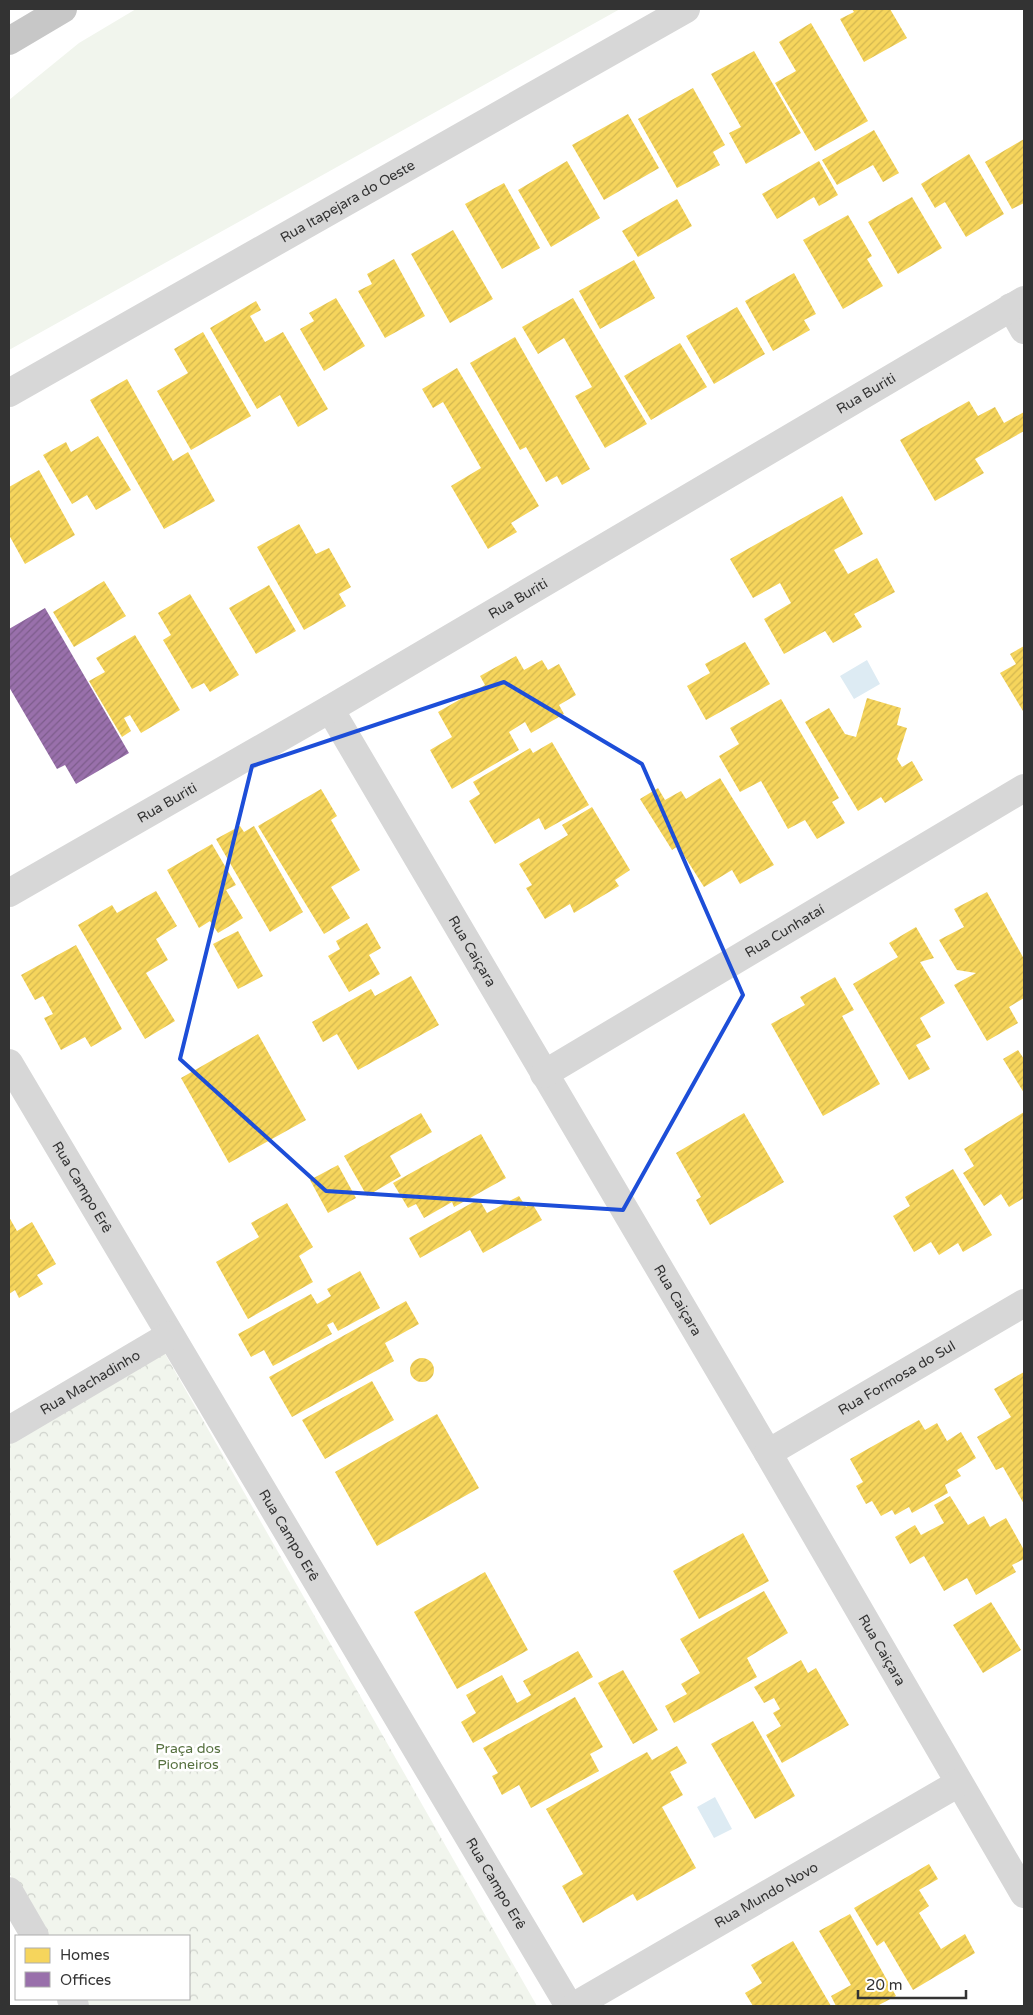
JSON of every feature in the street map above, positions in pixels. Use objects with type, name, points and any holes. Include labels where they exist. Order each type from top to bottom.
[{"type":"highway","points":[[9,41],[63,9]]},
{"type":"street","name":"Rua Itapejara do Oeste","points":[[9,393],[686,9]]},
{"type":"street","points":[[1017,303],[1024,330]]},
{"type":"street","name":"Rua Buriti","points":[[9,892],[330,709],[1017,303]]},
{"type":"street","name":"Rua Caiçara","points":[[330,709],[768,1453],[1024,1894]]},
{"type":"street","name":"Rua Cunhataí","points":[[544,1074],[1024,788]]},
{"type":"street","name":"Rua Campo Erê","points":[[9,1063],[569,2006]]},
{"type":"street","name":"Rua Formosa do Sul","points":[[768,1453],[1024,1303]]},
{"type":"street","name":"Rua Machadinho","points":[[9,1430],[170,1335]]},
{"type":"street","name":"Rua Mundo Novo","points":[[574,2006],[959,1783]]},
{"type":"street","points":[[9,1892],[34,1935]]},
{"type":"highlighted area","points":[[504,682],[642,764],[743,995],[623,1210],[326,1191],[180,1059],[252,766]]},
{"type":"green space","points":[[136,9],[620,9],[9,350],[9,100],[79,43]]},
{"type":"green space","name":"Praça dos Pioneiros","points":[[164,1352],[537,2006],[86,2006],[82,2000],[190,2000],[190,1935],[44,1935],[9,1873],[9,1442]]},
{"type":"shaded area","points":[[867,660],[880,684],[854,699],[840,676]]},
{"type":"shaded area","points":[[715,1797],[732,1829],[714,1838],[697,1807]]},
{"type":"building: Homes","points":[[852,9],[890,9],[907,38],[864,62],[840,19],[854,12]]},
{"type":"building: Homes","points":[[811,23],[868,121],[815,151],[775,83],[796,71],[779,42]]},
{"type":"building: Homes","points":[[754,51],[801,133],[746,164],[729,133],[741,127],[711,74]]},
{"type":"building: Homes","points":[[693,88],[725,145],[713,152],[720,165],[677,188],[638,119]]},
{"type":"building: Homes","points":[[628,114],[659,168],[604,200],[572,145]]},
{"type":"building: Homes","points":[[874,130],[899,173],[883,182],[873,165],[837,185],[822,160]]},
{"type":"building: Homes","points":[[1024,139],[1024,203],[1012,209],[985,162]]},
{"type":"building: Homes","points":[[969,154],[1004,214],[966,237],[945,202],[935,208],[921,184]]},
{"type":"building: Homes","points":[[567,161],[600,218],[551,247],[518,190]]},
{"type":"building: Homes","points":[[819,161],[838,195],[819,206],[814,197],[777,219],[762,194]]},
{"type":"building: Homes","points":[[504,183],[540,248],[502,269],[465,204]]},
{"type":"building: Homes","points":[[912,197],[942,248],[898,274],[868,222]]},
{"type":"building: Homes","points":[[677,199],[692,226],[638,257],[622,231]]},
{"type":"building: Homes","points":[[848,215],[872,256],[867,259],[883,286],[843,309],[803,240]]},
{"type":"building: Homes","points":[[453,230],[493,299],[450,323],[411,254]]},
{"type":"building: Homes","points":[[394,259],[425,316],[385,338],[358,291],[372,284],[367,274]]},
{"type":"building: Homes","points":[[634,260],[655,298],[600,329],[579,291]]},
{"type":"building: Homes","points":[[794,273],[816,314],[804,320],[810,330],[773,351],[745,301]]},
{"type":"building: Homes","points":[[336,298],[365,346],[324,371],[300,329],[314,321],[309,313]]},
{"type":"building: Homes","points":[[573,298],[647,424],[605,448],[575,396],[592,387],[564,338],[538,354],[522,327]]},
{"type":"building: Homes","points":[[256,301],[261,310],[250,316],[265,342],[283,332],[328,409],[298,427],[280,395],[257,409],[210,328]]},
{"type":"building: Homes","points":[[737,307],[765,354],[714,384],[686,336]]},
{"type":"building: Homes","points":[[203,332],[251,416],[191,450],[157,391],[188,373],[174,349]]},
{"type":"building: Homes","points":[[515,337],[590,469],[562,485],[557,476],[546,482],[526,447],[520,450],[470,363]]},
{"type":"building: Homes","points":[[680,343],[707,387],[651,420],[624,376]]},
{"type":"building: Homes","points":[[457,368],[539,506],[511,523],[517,532],[488,549],[451,486],[481,468],[443,402],[433,408],[422,389]]},
{"type":"building: Homes","points":[[127,379],[173,461],[188,452],[215,501],[164,529],[90,400]]},
{"type":"building: Homes","points":[[969,401],[978,416],[995,407],[1004,423],[1024,412],[1024,431],[975,459],[984,473],[935,501],[900,440]]},
{"type":"building: Homes","points":[[98,436],[131,490],[96,510],[87,495],[72,504],[43,455],[66,442],[71,452]]},
{"type":"building: Homes","points":[[39,470],[75,535],[25,564],[9,535],[9,487]]},
{"type":"building: Homes","points":[[842,496],[863,534],[834,550],[848,574],[877,558],[895,592],[854,614],[862,627],[833,643],[825,631],[784,654],[764,619],[791,603],[780,583],[753,598],[730,559]]},
{"type":"building: Homes","points":[[299,524],[316,554],[329,548],[351,587],[339,594],[346,606],[304,630],[257,547]]},
{"type":"building: Homes","points":[[104,581],[126,616],[74,647],[53,612]]},
{"type":"building: Homes","points":[[269,585],[296,631],[256,654],[229,608]]},
{"type":"building: Homes","points":[[190,594],[239,675],[210,692],[204,683],[192,689],[163,640],[171,635],[158,613]]},
{"type":"building: Homes","points":[[135,635],[180,710],[141,733],[130,715],[124,718],[131,731],[122,737],[89,681],[105,672],[96,658]]},
{"type":"building: Homes","points":[[745,642],[770,684],[706,720],[687,686],[710,673],[705,664]]},
{"type":"building: Homes","points":[[1024,646],[1023,711],[1000,673],[1016,664],[1010,654]]},
{"type":"building: Homes","points":[[516,656],[524,670],[542,660],[548,670],[559,664],[576,695],[559,705],[564,714],[531,733],[525,722],[509,732],[519,750],[452,789],[430,750],[452,737],[438,712],[485,685],[480,676]]},
{"type":"building: Homes","points":[[867,698],[901,708],[897,725],[907,728],[897,759],[902,767],[912,761],[923,780],[885,803],[881,797],[858,811],[805,722],[829,708],[845,734],[856,737]]},
{"type":"building: Homes","points":[[781,699],[839,798],[832,802],[845,823],[817,839],[805,820],[788,829],[761,781],[740,792],[719,756],[739,744],[730,728]]},
{"type":"building: Homes","points":[[552,742],[589,805],[545,830],[539,818],[495,844],[469,801],[480,794],[473,782],[530,748],[533,753]]},
{"type":"building: Homes","points":[[720,778],[774,865],[740,884],[732,870],[704,887],[678,846],[672,850],[640,799],[658,788],[665,800],[681,791],[686,799]]},
{"type":"building: Homes","points":[[321,789],[337,816],[331,820],[360,870],[331,887],[350,918],[324,934],[258,826]]},
{"type":"building: Homes","points":[[592,807],[630,870],[615,880],[619,886],[574,913],[570,904],[545,919],[526,888],[532,885],[519,864],[568,835],[562,825]]},
{"type":"building: Homes","points":[[240,826],[244,832],[254,826],[303,912],[270,932],[216,839]]},
{"type":"building: Homes","points":[[212,844],[236,885],[226,890],[243,918],[218,933],[210,921],[199,928],[167,870]]},
{"type":"building: Homes","points":[[156,891],[177,926],[156,939],[168,960],[146,973],[175,1021],[145,1039],[78,925],[112,905],[117,913]]},
{"type":"building: Homes","points":[[987,892],[1024,959],[1024,998],[1009,1007],[1018,1023],[987,1041],[954,985],[976,973],[957,970],[939,940],[964,927],[954,909]]},
{"type":"building: Homes","points":[[367,923],[381,948],[369,955],[380,974],[349,992],[328,956],[340,949],[336,941]]},
{"type":"building: Homes","points":[[916,927],[934,958],[920,962],[945,1003],[920,1018],[931,1037],[916,1045],[930,1069],[909,1080],[853,984],[898,957],[889,943]]},
{"type":"building: Homes","points":[[238,931],[263,976],[238,989],[213,944]]},
{"type":"building: Homes","points":[[76,945],[122,1029],[91,1047],[85,1037],[61,1050],[44,1018],[53,1014],[43,996],[35,1000],[21,975]]},
{"type":"building: Homes","points":[[411,976],[439,1025],[358,1070],[337,1034],[323,1042],[312,1022],[371,989],[375,996]]},
{"type":"building: Homes","points":[[835,977],[854,1010],[842,1016],[880,1084],[823,1116],[771,1024],[805,1005],[800,997]]},
{"type":"building: Homes","points":[[258,1034],[306,1120],[229,1163],[181,1078]]},
{"type":"building: Homes","points":[[1018,1050],[1024,1059],[1024,1093],[1003,1059]]},
{"type":"building: Homes","points":[[1024,1112],[1024,1198],[1009,1207],[1001,1194],[984,1206],[963,1173],[974,1166],[964,1149]]},
{"type":"building: Homes","points":[[421,1113],[432,1132],[390,1156],[401,1176],[367,1196],[344,1156]]},
{"type":"building: Homes","points":[[744,1113],[784,1182],[710,1225],[696,1200],[701,1197],[676,1153]]},
{"type":"building: Homes","points":[[481,1134],[506,1178],[454,1207],[452,1202],[424,1218],[416,1204],[408,1208],[393,1183]]},
{"type":"building: Homes","points":[[338,1165],[356,1198],[328,1213],[310,1180]]},
{"type":"building: Homes","points":[[953,1169],[992,1235],[963,1252],[958,1243],[939,1255],[931,1242],[914,1252],[893,1216],[910,1206],[905,1197]]},
{"type":"building: Homes","points":[[519,1196],[526,1207],[532,1203],[542,1220],[483,1253],[470,1230],[420,1258],[409,1238],[479,1199],[487,1213]]},
{"type":"building: Homes","points":[[287,1203],[313,1247],[299,1256],[313,1282],[248,1319],[216,1262],[259,1237],[251,1223]]},
{"type":"building: Homes","points":[[9,1217],[17,1231],[32,1222],[56,1264],[37,1275],[43,1284],[19,1298],[15,1290],[9,1294]]},
{"type":"building: Homes","points":[[360,1271],[380,1308],[338,1331],[333,1322],[327,1325],[332,1334],[273,1366],[264,1350],[251,1357],[238,1334],[311,1294],[317,1304],[331,1296],[327,1289]]},
{"type":"building: Homes","points":[[406,1301],[419,1324],[385,1343],[394,1361],[292,1417],[269,1377]]},
{"type":"building: Homes","points":[[422,1358],[431,1361],[434,1370],[431,1379],[422,1382],[413,1379],[410,1370],[413,1361]]},
{"type":"building: Homes","points":[[1024,1372],[1024,1504],[1003,1467],[996,1470],[977,1437],[1011,1417],[994,1389]]},
{"type":"building: Homes","points":[[372,1381],[394,1420],[325,1459],[302,1420]]},
{"type":"building: Homes","points":[[437,1414],[479,1488],[377,1546],[335,1472]]},
{"type":"building: Homes","points":[[919,1420],[925,1430],[937,1423],[947,1441],[961,1432],[976,1458],[957,1470],[961,1476],[945,1485],[948,1493],[912,1513],[909,1507],[895,1515],[892,1510],[881,1516],[872,1501],[866,1504],[856,1486],[863,1482],[850,1459]]},
{"type":"building: Homes","points":[[950,1496],[968,1525],[984,1516],[990,1527],[1006,1518],[1024,1550],[1024,1559],[1012,1565],[1016,1572],[976,1595],[967,1578],[944,1591],[924,1556],[910,1564],[895,1537],[915,1525],[921,1535],[944,1523],[934,1505]]},
{"type":"building: Homes","points":[[743,1533],[769,1581],[699,1619],[673,1571]]},
{"type":"building: Homes","points":[[485,1572],[528,1650],[457,1689],[414,1612]]},
{"type":"building: Homes","points":[[764,1591],[788,1633],[747,1658],[757,1677],[674,1723],[665,1706],[687,1694],[681,1684],[700,1673],[680,1639]]},
{"type":"building: Homes","points":[[991,1602],[1021,1650],[983,1673],[953,1625]]},
{"type":"building: Homes","points":[[578,1651],[593,1677],[473,1743],[461,1722],[476,1713],[466,1695],[502,1675],[517,1703],[531,1695],[523,1681]]},
{"type":"building: Homes","points":[[801,1660],[808,1673],[816,1668],[849,1725],[782,1763],[766,1735],[781,1726],[773,1713],[780,1709],[774,1698],[764,1703],[754,1687]]},
{"type":"building: Homes","points":[[623,1670],[658,1730],[633,1744],[598,1683]]},
{"type":"building: Homes","points":[[575,1697],[603,1747],[590,1754],[599,1771],[531,1808],[519,1785],[502,1795],[492,1776],[498,1773],[483,1748]]},
{"type":"building: Homes","points":[[753,1721],[795,1796],[755,1819],[711,1744]]},
{"type":"building: Homes","points":[[677,1746],[687,1763],[670,1772],[683,1795],[662,1807],[696,1868],[637,1901],[633,1894],[583,1923],[562,1886],[583,1874],[546,1809],[647,1752],[652,1760]]},
{"type":"building: Homes","points":[[929,1864],[938,1879],[919,1890],[929,1906],[919,1913],[941,1949],[965,1934],[975,1953],[913,1990],[884,1941],[877,1946],[854,1908]]},
{"type":"building: Homes","points":[[850,1914],[896,1996],[877,2006],[836,2006],[831,1996],[851,1985],[819,1931]]},
{"type":"building: Homes","points":[[793,1941],[831,2006],[753,2006],[745,1993],[762,1983],[751,1965]]},
{"type":"building: Offices","points":[[45,608],[129,753],[76,784],[65,765],[57,769],[9,687],[9,629]]}]
